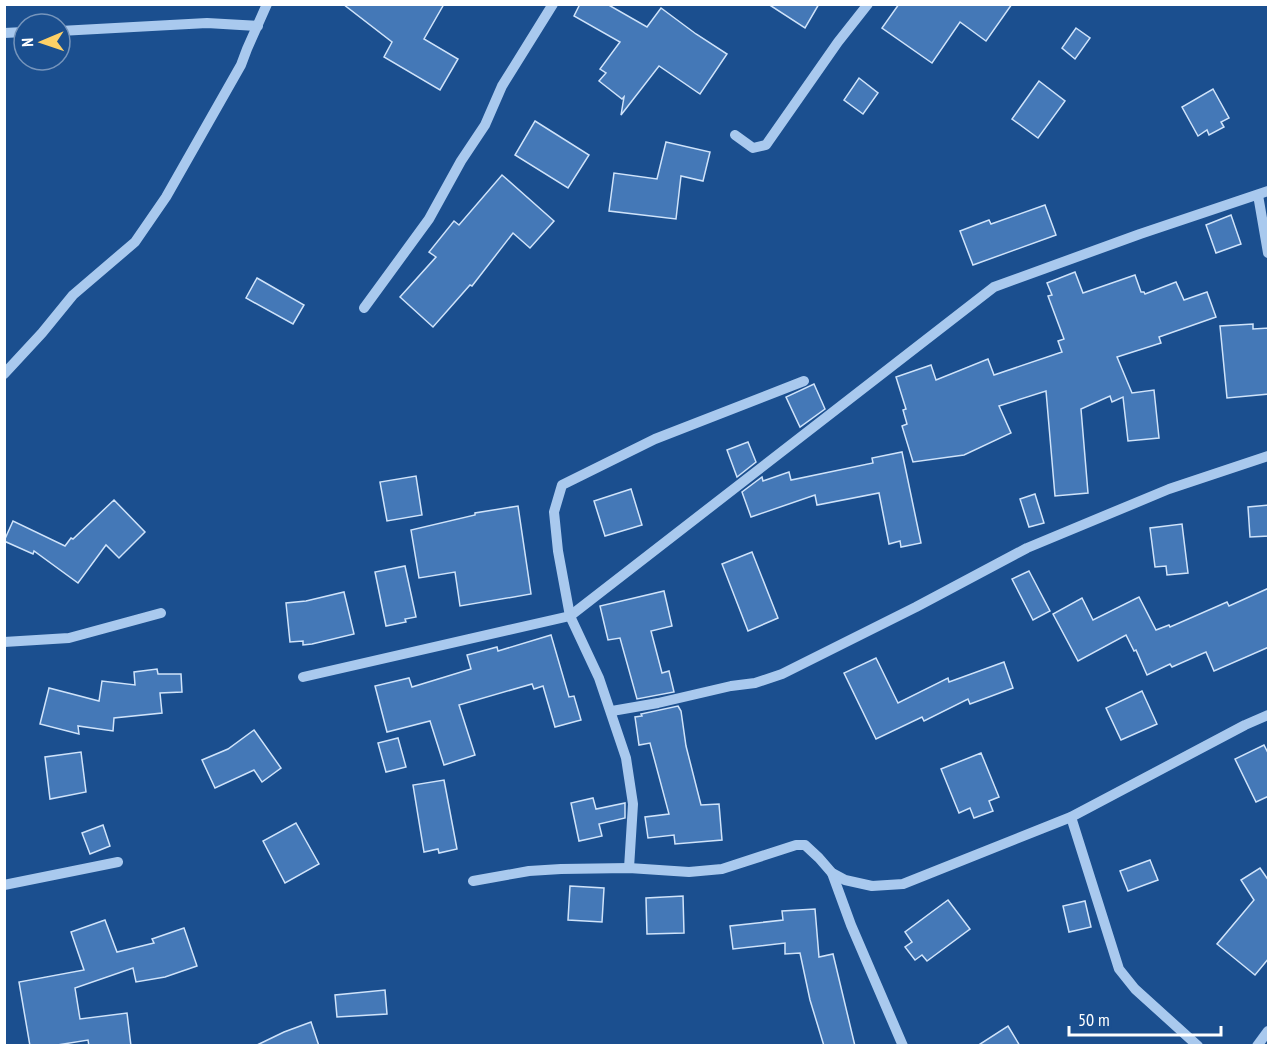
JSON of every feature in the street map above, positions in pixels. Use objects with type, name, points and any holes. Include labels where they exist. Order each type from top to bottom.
[{"type":"street","points":[[4,374],[42,333],[73,294],[135,242],[166,197],[242,65],[267,4]]},
{"type":"street","points":[[364,308],[429,219],[461,161],[485,125],[502,86],[553,4]]},
{"type":"street","points":[[735,135],[753,148],[766,145],[838,42],[868,4]]},
{"type":"street","points":[[72,30],[207,23],[258,26]]},
{"type":"street","points":[[303,677],[570,616],[994,286],[1263,193],[1269,253]]},
{"type":"street","points":[[629,868],[633,804],[626,758],[599,678],[570,616],[558,551],[554,512],[562,485],[655,439],[804,381]]},
{"type":"street","points":[[612,711],[755,683],[782,674],[1027,548],[1169,489],[1269,456]]},
{"type":"street","points":[[4,642],[69,638],[161,613]]},
{"type":"street","points":[[473,881],[529,871],[629,868],[689,872],[722,869],[796,845],[805,845],[832,873],[845,880],[872,886],[903,884],[1071,817],[1245,725],[1269,715]]},
{"type":"street","points":[[1071,817],[1119,969],[1135,989],[1198,1046]]},
{"type":"street","points":[[4,885],[118,862]]},
{"type":"street","points":[[832,873],[851,925],[903,1046]]},
{"type":"street","points":[[1257,1046],[1269,1031]]},
{"type":"building","points":[[343,4],[444,4],[424,39],[458,59],[440,90],[384,57],[392,42]]},
{"type":"building","points":[[580,4],[607,4],[647,27],[661,8],[727,54],[700,94],[659,66],[621,115],[624,97],[622,99],[599,81],[606,73],[600,69],[620,42],[574,16]]},
{"type":"building","points":[[768,4],[819,4],[805,28]]},
{"type":"building","points":[[899,4],[1012,4],[986,41],[960,22],[932,63],[882,28]]},
{"type":"building","points":[[1076,28],[1090,38],[1075,59],[1062,48]]},
{"type":"building","points":[[859,78],[878,93],[863,114],[844,100]]},
{"type":"building","points":[[1039,81],[1065,101],[1038,138],[1012,119]]},
{"type":"building","points":[[1213,89],[1229,118],[1221,122],[1224,127],[1209,135],[1207,130],[1198,136],[1182,107]]},
{"type":"building","points":[[535,121],[589,155],[568,188],[515,155]]},
{"type":"building","points":[[666,142],[710,152],[703,181],[681,176],[676,219],[609,211],[614,173],[657,179]]},
{"type":"building","points":[[502,175],[554,221],[530,248],[513,233],[472,286],[470,285],[433,327],[400,297],[436,257],[429,252],[454,221],[459,225]]},
{"type":"building","points":[[1045,205],[1056,235],[973,265],[960,231],[989,220],[991,224]]},
{"type":"building","points":[[1231,215],[1241,244],[1216,253],[1206,225]]},
{"type":"building","points":[[1075,272],[1083,293],[1135,275],[1141,292],[1145,294],[1176,282],[1184,300],[1207,292],[1216,317],[1159,337],[1161,343],[1117,357],[1132,393],[1154,390],[1159,438],[1128,441],[1123,397],[1112,402],[1110,396],[1081,409],[1088,493],[1055,496],[1046,391],[999,406],[1011,433],[964,455],[913,462],[902,426],[907,424],[903,410],[906,409],[896,377],[931,365],[936,380],[988,359],[994,375],[1062,352],[1058,341],[1064,339],[1048,296],[1052,295],[1047,283]]},
{"type":"building","points":[[257,278],[304,305],[293,324],[246,298]]},
{"type":"building","points":[[1253,324],[1253,329],[1269,328],[1269,394],[1227,398],[1220,326]]},
{"type":"building","points":[[814,384],[825,409],[800,427],[786,397]]},
{"type":"building","points":[[748,442],[756,462],[737,477],[727,450]]},
{"type":"building","points":[[902,452],[921,543],[901,547],[900,541],[889,544],[879,493],[817,505],[815,495],[751,517],[742,492],[762,477],[763,481],[789,472],[791,480],[873,463],[872,458]]},
{"type":"building","points":[[416,476],[422,515],[387,521],[380,482]]},
{"type":"building","points":[[631,489],[642,525],[605,536],[594,501]]},
{"type":"building","points":[[1035,494],[1044,523],[1029,527],[1020,499]]},
{"type":"building","points":[[114,500],[145,532],[119,558],[106,545],[78,583],[34,551],[33,554],[4,541],[13,521],[65,546]]},
{"type":"building","points":[[1269,505],[1269,536],[1250,537],[1248,507]]},
{"type":"building","points":[[518,506],[531,594],[460,606],[455,572],[419,578],[411,530],[475,515],[475,513]]},
{"type":"building","points":[[1182,524],[1188,573],[1167,575],[1166,566],[1155,567],[1150,528]]},
{"type":"building","points":[[752,552],[778,618],[748,631],[722,564]]},
{"type":"building","points":[[405,566],[416,617],[405,619],[406,622],[386,626],[375,572]]},
{"type":"building","points":[[1029,571],[1050,611],[1033,620],[1012,579]]},
{"type":"building","points":[[1269,588],[1269,647],[1214,671],[1206,652],[1172,667],[1170,664],[1147,675],[1136,650],[1134,651],[1126,635],[1078,661],[1053,614],[1082,598],[1093,620],[1139,597],[1156,630],[1169,625],[1170,627],[1227,602],[1229,606]]},
{"type":"building","points":[[664,591],[672,626],[651,631],[662,673],[669,671],[674,692],[637,699],[620,638],[608,640],[600,606]]},
{"type":"building","points":[[344,592],[354,634],[312,644],[303,645],[303,641],[290,642],[286,603]]},
{"type":"building","points":[[551,635],[569,697],[574,696],[581,720],[555,727],[543,686],[534,689],[532,684],[459,705],[475,755],[444,765],[430,721],[387,732],[375,686],[409,678],[412,687],[471,669],[467,655],[497,647],[498,651]]},
{"type":"building","points":[[876,658],[898,703],[948,678],[949,682],[1004,662],[1013,688],[970,704],[968,699],[924,721],[922,717],[876,739],[844,673]]},
{"type":"building","points":[[157,669],[158,674],[181,674],[182,692],[160,693],[162,713],[114,718],[113,731],[78,726],[79,734],[40,724],[49,688],[99,701],[102,681],[135,685],[134,672]]},
{"type":"building","points":[[1142,691],[1157,724],[1121,740],[1106,708]]},
{"type":"building","points":[[678,706],[701,805],[719,804],[722,840],[675,844],[674,835],[648,838],[645,817],[669,814],[650,743],[639,745],[635,717]]},
{"type":"building","points":[[254,730],[281,768],[262,782],[254,770],[215,788],[202,760],[228,749]]},
{"type":"building","points":[[398,738],[406,767],[386,772],[378,743]]},
{"type":"building","points":[[1264,745],[1269,755],[1269,796],[1256,802],[1235,759]]},
{"type":"building","points":[[81,752],[86,792],[50,799],[45,757]]},
{"type":"building","points":[[981,753],[999,797],[989,801],[993,811],[974,818],[970,808],[959,813],[941,769]]},
{"type":"building","points":[[444,780],[457,849],[439,853],[438,849],[424,852],[413,785]]},
{"type":"building","points":[[593,798],[596,809],[625,803],[625,818],[599,824],[602,836],[579,841],[571,803]]},
{"type":"building","points":[[296,823],[319,864],[285,883],[263,841]]},
{"type":"building","points":[[103,825],[110,846],[90,854],[82,833]]},
{"type":"building","points":[[1150,860],[1158,880],[1128,891],[1120,871]]},
{"type":"building","points":[[1260,868],[1269,881],[1269,958],[1255,975],[1217,944],[1254,900],[1241,880]]},
{"type":"building","points":[[570,886],[604,888],[602,922],[568,920]]},
{"type":"building","points":[[683,896],[684,933],[647,934],[646,898]]},
{"type":"building","points":[[948,900],[970,929],[927,961],[922,955],[915,960],[905,947],[912,942],[905,932]]},
{"type":"building","points":[[1085,901],[1091,927],[1069,932],[1063,906]]},
{"type":"building","points":[[815,909],[819,957],[833,954],[855,1046],[824,1046],[810,1000],[800,953],[785,954],[785,943],[733,949],[730,926],[783,920],[782,911]]},
{"type":"building","points":[[105,920],[117,952],[154,943],[152,939],[184,928],[197,966],[165,977],[136,982],[133,968],[75,988],[80,1019],[127,1013],[131,1046],[89,1046],[88,1040],[51,1046],[30,1046],[19,982],[84,970],[71,932]]},
{"type":"building","points":[[385,990],[387,1014],[337,1017],[335,995]]},
{"type":"building","points":[[311,1022],[319,1046],[255,1046],[284,1032]]},
{"type":"building","points":[[1008,1026],[1020,1046],[977,1046]]}]
